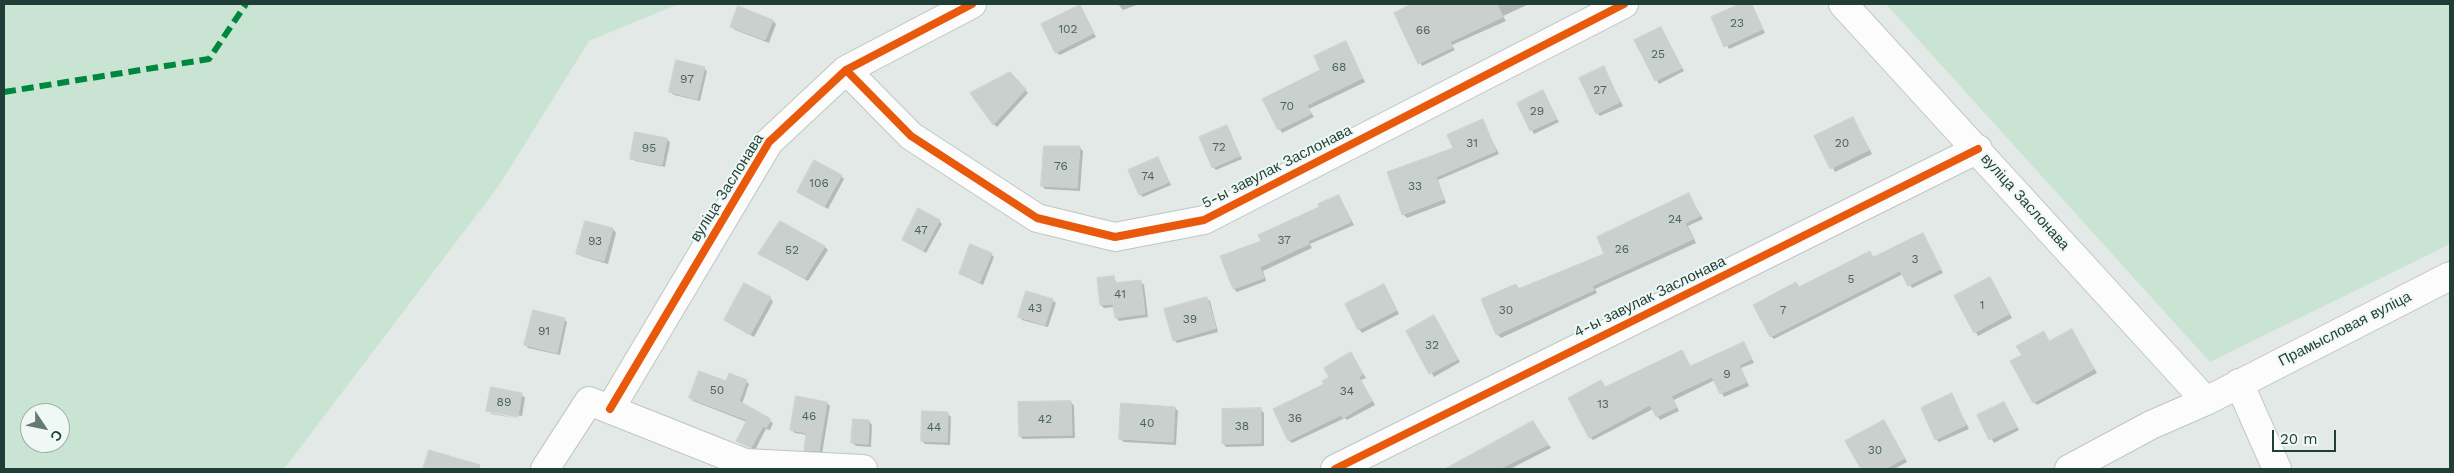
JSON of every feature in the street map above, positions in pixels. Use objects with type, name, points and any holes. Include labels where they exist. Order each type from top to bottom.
[{"type":"street","name":"вуліца Заслонава","points":[[610,409],[770,142],[846,70],[972,4]]},
{"type":"street","name":"5-ы завулак Заслонава","points":[[846,70],[911,136],[1036,218],[1115,237],[1204,220],[1624,4]]},
{"type":"street","name":"вуліца Заслонава","points":[[1843,4],[1978,149],[2206,401]]},
{"type":"street","name":"4-ы завулак Заслонава","points":[[1335,469],[1978,149]]},
{"type":"street","name":"Прамысловая вуліца","points":[[2069,469],[2150,425],[2206,401],[2450,276]]},
{"type":"street","points":[[2239,383],[2278,469]]},
{"type":"street","points":[[545,469],[589,401],[745,462],[863,469]]},
{"type":"green space","points":[[4,4],[678,4],[589,41],[500,184],[284,469],[4,469]]},
{"type":"green space","points":[[1886,4],[2450,4],[2450,244],[2210,362]]},
{"type":"building","points":[[1412,4],[1497,4],[1503,17],[1450,42],[1453,47],[1418,64],[1394,13]]},
{"type":"building","points":[[1740,4],[1751,4],[1763,29],[1724,47],[1711,17]]},
{"type":"building","points":[[1080,5],[1094,33],[1055,53],[1041,24]]},
{"type":"building","points":[[738,6],[773,20],[765,40],[730,27]]},
{"type":"building","points":[[1661,27],[1682,68],[1655,81],[1634,40]]},
{"type":"building","points":[[1346,41],[1363,78],[1307,105],[1311,114],[1278,130],[1262,99],[1320,70],[1314,56]]},
{"type":"building","points":[[676,60],[705,67],[697,99],[669,92]]},
{"type":"building","points":[[1604,66],[1620,102],[1596,114],[1579,78]]},
{"type":"building","points":[[1010,72],[1026,89],[993,125],[970,93]]},
{"type":"building","points":[[1543,90],[1557,119],[1530,131],[1517,103]]},
{"type":"building","points":[[1853,117],[1869,150],[1830,169],[1814,136]]},
{"type":"building","points":[[1483,119],[1496,151],[1436,177],[1444,199],[1402,215],[1387,172],[1453,148],[1447,135]]},
{"type":"building","points":[[1227,125],[1240,156],[1212,168],[1199,137]]},
{"type":"building","points":[[635,132],[667,138],[662,165],[630,159]]},
{"type":"building","points":[[1044,146],[1080,146],[1077,188],[1041,186]]},
{"type":"building","points":[[1158,157],[1169,182],[1139,195],[1128,170]]},
{"type":"building","points":[[814,160],[842,175],[824,207],[797,192]]},
{"type":"building","points":[[1689,193],[1700,216],[1685,223],[1693,239],[1592,286],[1594,290],[1496,335],[1481,299],[1516,284],[1518,289],[1604,254],[1597,237]]},
{"type":"building","points":[[1339,195],[1351,222],[1308,241],[1309,244],[1260,267],[1264,278],[1233,289],[1220,256],[1261,241],[1258,235],[1319,207],[1318,204]]},
{"type":"building","points":[[918,208],[940,220],[923,251],[902,240]]},
{"type":"building","points":[[585,221],[613,228],[604,261],[576,254]]},
{"type":"building","points":[[780,221],[825,246],[805,278],[758,254]]},
{"type":"building","points":[[1923,233],[1941,269],[1908,286],[1900,271],[1770,337],[1753,305],[1796,282],[1799,287],[1870,251],[1873,257]]},
{"type":"building","points":[[970,244],[992,253],[980,282],[959,274]]},
{"type":"building","points":[[1114,276],[1115,283],[1141,280],[1145,314],[1115,318],[1113,304],[1100,305],[1097,278]]},
{"type":"building","points":[[1990,277],[2009,314],[1974,333],[1954,296]]},
{"type":"building","points":[[744,283],[771,297],[750,335],[724,320]]},
{"type":"building","points":[[1384,284],[1397,310],[1358,330],[1345,304]]},
{"type":"building","points":[[1026,291],[1053,299],[1045,325],[1018,317]]},
{"type":"building","points":[[1207,297],[1216,328],[1173,341],[1164,309]]},
{"type":"building","points":[[533,310],[565,318],[557,353],[524,345]]},
{"type":"building","points":[[1434,315],[1458,359],[1429,374],[1406,331]]},
{"type":"building","points":[[2072,329],[2094,369],[2033,403],[2010,361],[2022,355],[2016,346],[2044,331],[2049,341]]},
{"type":"building","points":[[1744,342],[1752,359],[1739,365],[1747,382],[1720,394],[1712,377],[1671,396],[1677,407],[1656,417],[1650,405],[1589,438],[1568,398],[1601,380],[1605,387],[1682,350],[1690,366]]},
{"type":"building","points":[[1351,352],[1363,374],[1359,377],[1372,401],[1343,418],[1341,415],[1288,441],[1273,409],[1324,384],[1322,381],[1329,377],[1324,368]]},
{"type":"building","points":[[699,371],[726,381],[729,373],[747,380],[739,401],[771,419],[766,428],[763,426],[751,448],[736,441],[747,420],[689,398]]},
{"type":"building","points":[[491,387],[522,393],[518,417],[486,411]]},
{"type":"building","points":[[1952,393],[1966,425],[1935,440],[1921,408]]},
{"type":"building","points":[[796,396],[827,402],[819,451],[804,450],[806,433],[790,430]]},
{"type":"building","points":[[1071,401],[1072,435],[1019,436],[1018,402]]},
{"type":"building","points":[[2004,402],[2017,427],[1989,440],[1977,415]]},
{"type":"building","points":[[1121,403],[1175,407],[1173,442],[1119,439]]},
{"type":"building","points":[[1261,408],[1261,443],[1222,444],[1222,409]]},
{"type":"building","points":[[922,411],[948,412],[947,442],[921,441]]},
{"type":"building","points":[[853,419],[869,420],[868,444],[851,443]]},
{"type":"building","points":[[1884,420],[1905,458],[1885,469],[1861,469],[1845,441]]},
{"type":"building","points":[[1533,421],[1548,445],[1499,469],[1445,469]]},
{"type":"building","points":[[429,450],[480,465],[479,469],[423,469]]},
{"type":"marked path","points":[[4,92],[209,59],[246,4]]},
{"type":"cycle path","points":[[610,409],[769,142],[846,70],[972,4]]},
{"type":"cycle path","points":[[846,70],[911,136],[1037,218],[1115,237],[1204,220],[1624,4]]},
{"type":"cycle path","points":[[1335,469],[1978,149]]}]
